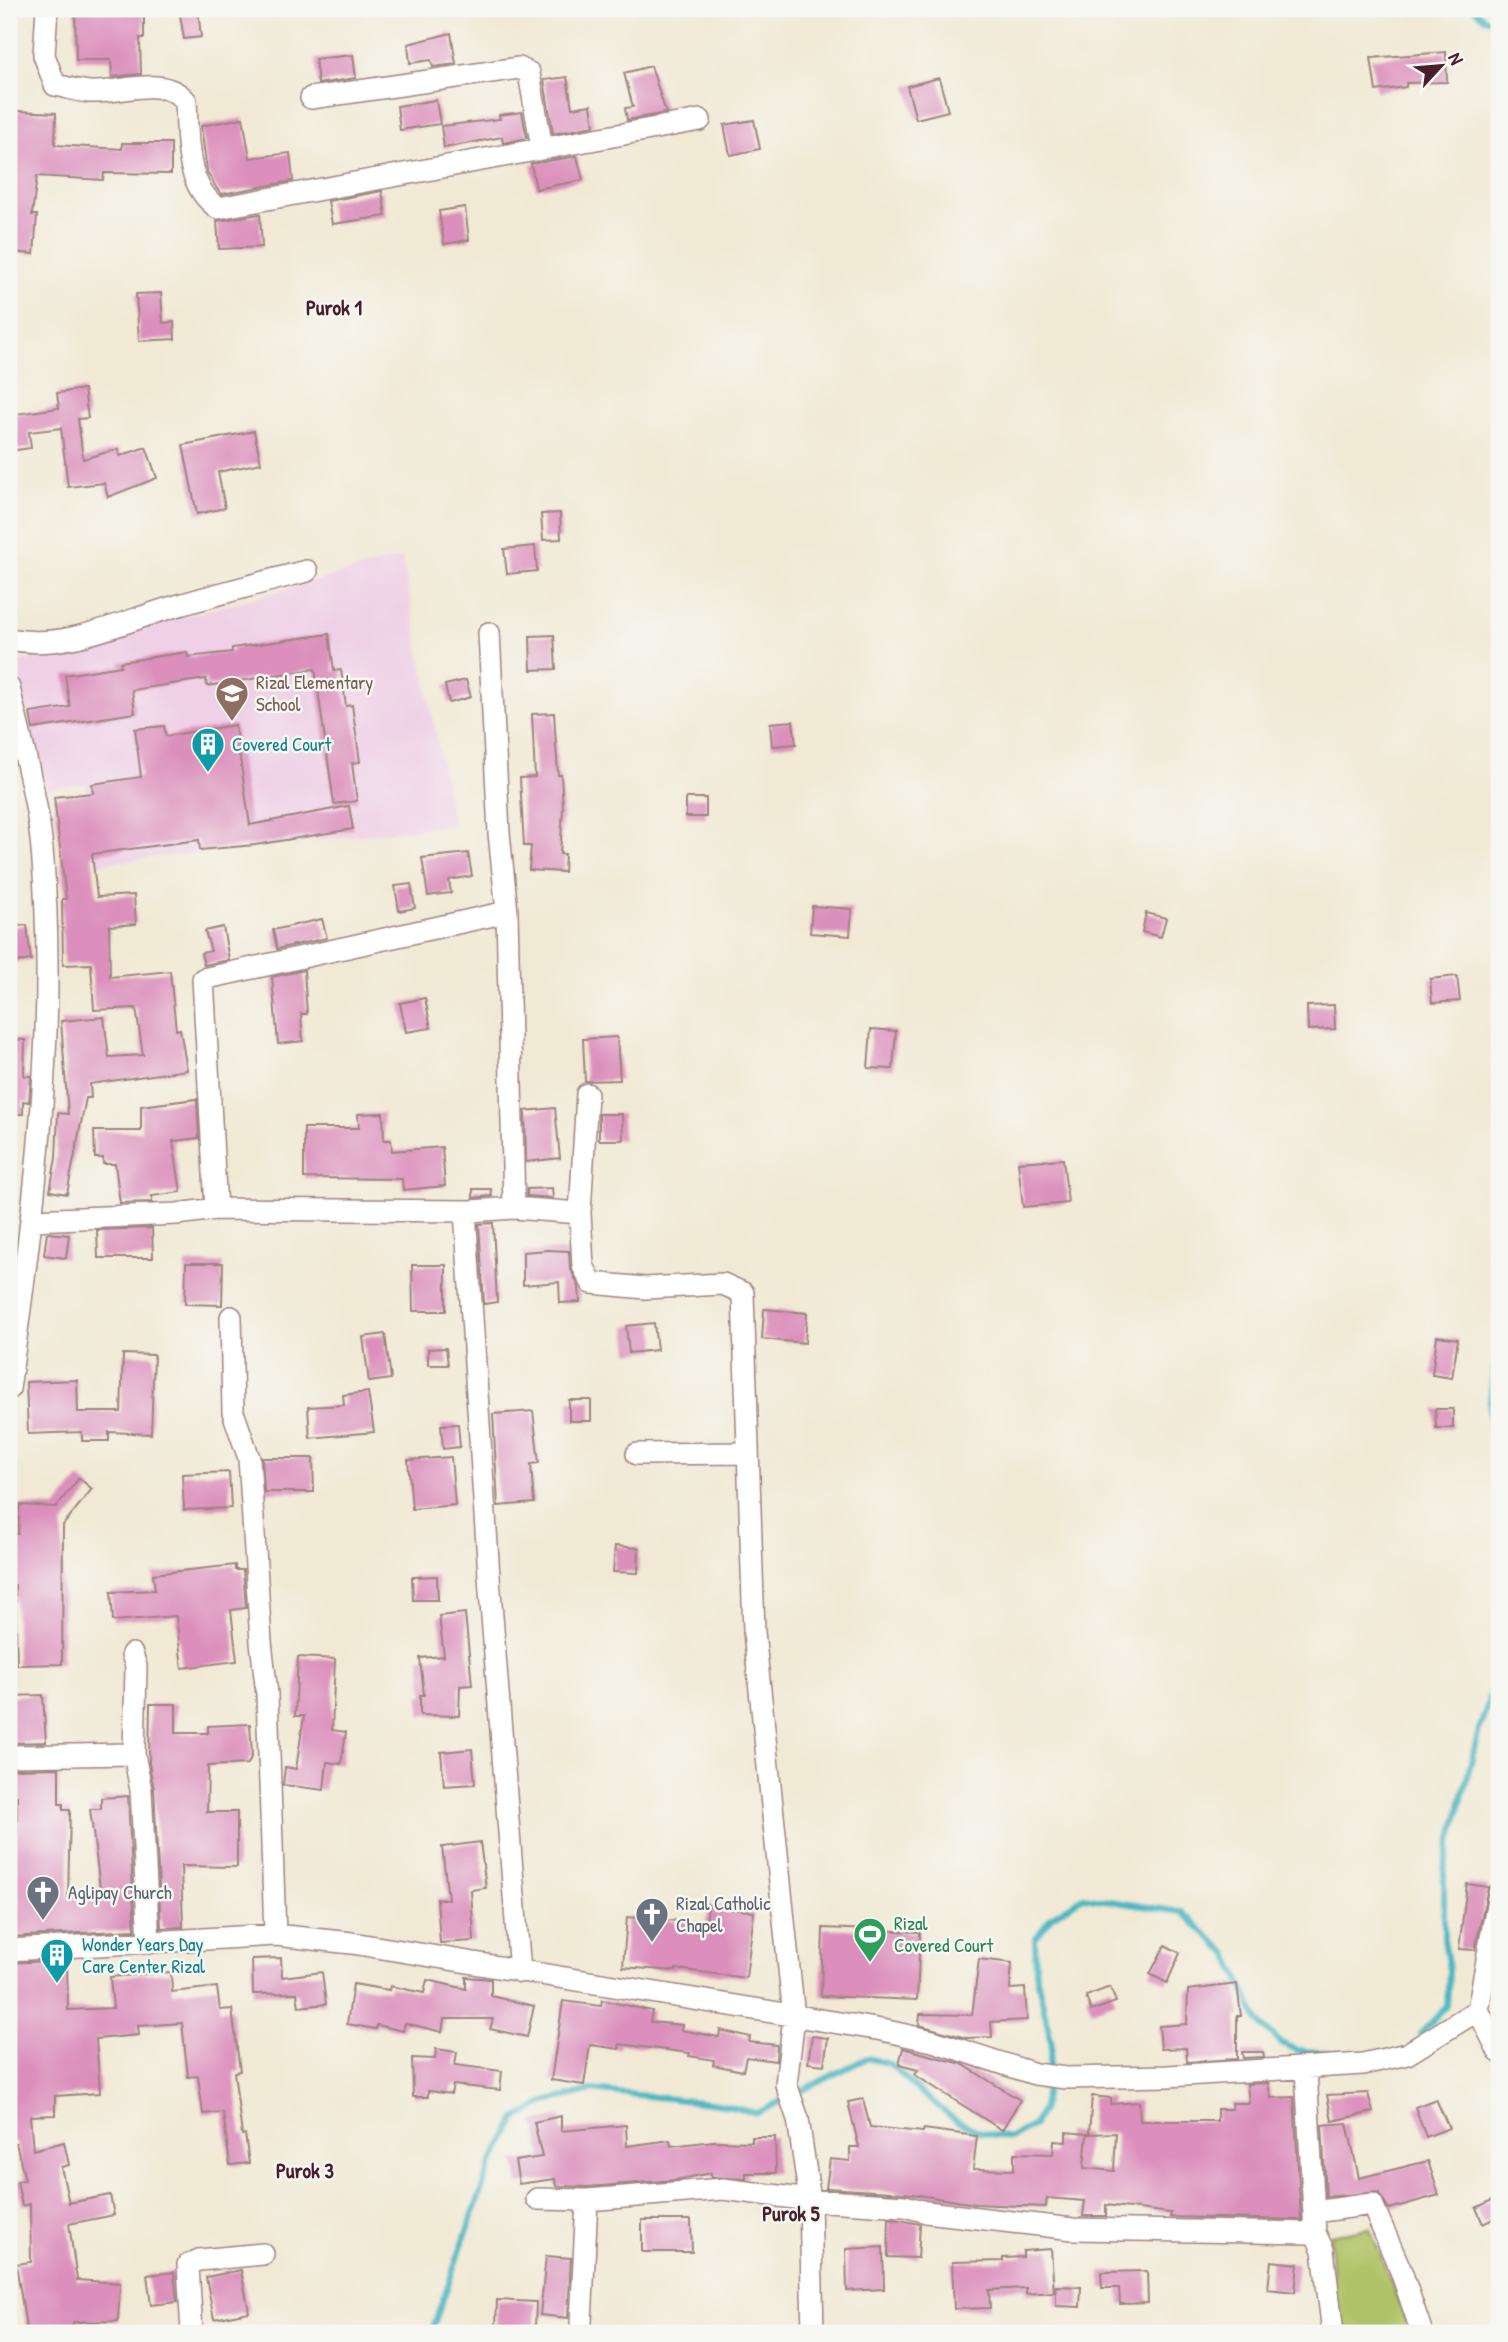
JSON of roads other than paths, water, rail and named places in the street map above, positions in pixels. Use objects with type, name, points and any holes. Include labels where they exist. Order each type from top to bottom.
[{"type":"street","points":[[47,9],[44,55],[55,85],[89,92],[158,87],[179,93],[186,101],[190,167],[205,199],[218,208],[700,120]]},
{"type":"street","points":[[311,98],[519,68],[529,74],[542,148]]},
{"type":"street","points":[[9,639],[32,644],[93,632],[174,606],[307,571]]},
{"type":"street","points":[[489,633],[499,833],[507,912],[514,1208]]},
{"type":"street","points":[[9,688],[41,848],[48,1018],[32,1220],[12,1337],[9,1389]]},
{"type":"street","points":[[216,1209],[203,979],[507,912]]},
{"type":"street","points":[[587,1094],[580,1213],[583,1266],[592,1283],[645,1288],[723,1284],[743,1293],[754,1632],[794,2017],[786,2084],[798,2119],[810,2200],[813,2333]]},
{"type":"street","points":[[32,1220],[177,1214],[216,1209],[465,1211],[514,1208],[580,1213]]},
{"type":"street","points":[[465,1211],[489,1591],[520,1972]]},
{"type":"street","points":[[231,1317],[233,1412],[249,1458],[267,1693],[275,1935]]},
{"type":"street","points":[[637,1454],[748,1453]]},
{"type":"street","points":[[132,1654],[136,1666],[134,1754],[141,1790],[149,1943]]},
{"type":"street","points":[[9,1756],[134,1754]]},
{"type":"street","points":[[1499,1893],[1478,2010],[1499,2052]]},
{"type":"street","points":[[9,1950],[275,1935],[352,1943],[933,2041],[1035,2074],[1066,2078],[1306,2070],[1363,2064],[1408,2054],[1478,2010]]},
{"type":"street","points":[[1306,2070],[1315,2223],[1323,2250],[1333,2333]]},
{"type":"street","points":[[537,2199],[587,2200],[723,2189],[810,2200],[905,2206],[926,2212],[1073,2229],[1315,2223],[1372,2204],[1401,2271],[1422,2333]]},
{"type":"street","points":[[581,2323],[587,2200]]},
{"type":"street","points":[[192,2333],[187,2265],[199,2260],[263,2254]]},
{"type":"waterway","points":[[1474,9],[1484,18],[1499,23]]},
{"type":"waterway","points":[[1499,1341],[1490,1404],[1491,1435],[1499,1466]]},
{"type":"waterway","points":[[1420,2034],[1447,2006],[1449,1970],[1444,1938],[1444,1870],[1479,1730],[1499,1670]]},
{"type":"waterway","points":[[431,2333],[490,2166],[516,2119],[545,2102],[592,2090],[718,2104],[757,2113],[867,2058],[890,2064],[957,2121],[980,2132],[1010,2138],[1034,2125],[1043,2108],[1052,2045],[1036,1973],[1035,1939],[1051,1917],[1083,1897],[1182,1912],[1228,1954],[1258,2021],[1279,2042],[1297,2050],[1354,2055]]},
{"type":"place","name":"Rizal Elementary School","points":[[232,723]]},
{"type":"place","name":"Covered Court","points":[[208,774]]},
{"type":"place","name":"Aglipay Church","points":[[43,1922]]},
{"type":"place","name":"Rizal Catholic Chapel","points":[[652,1944]]},
{"type":"place","name":"Rizal Covered Court","points":[[870,1964]]},
{"type":"place","name":"Wonder Years Day Care Center Rizal","points":[[57,1985]]},
{"type":"district","name":"Purok 1","points":[[334,307]]},
{"type":"district","name":"Purok 3","points":[[305,2170]]},
{"type":"district","name":"Purok 5","points":[[791,2213]]}]
